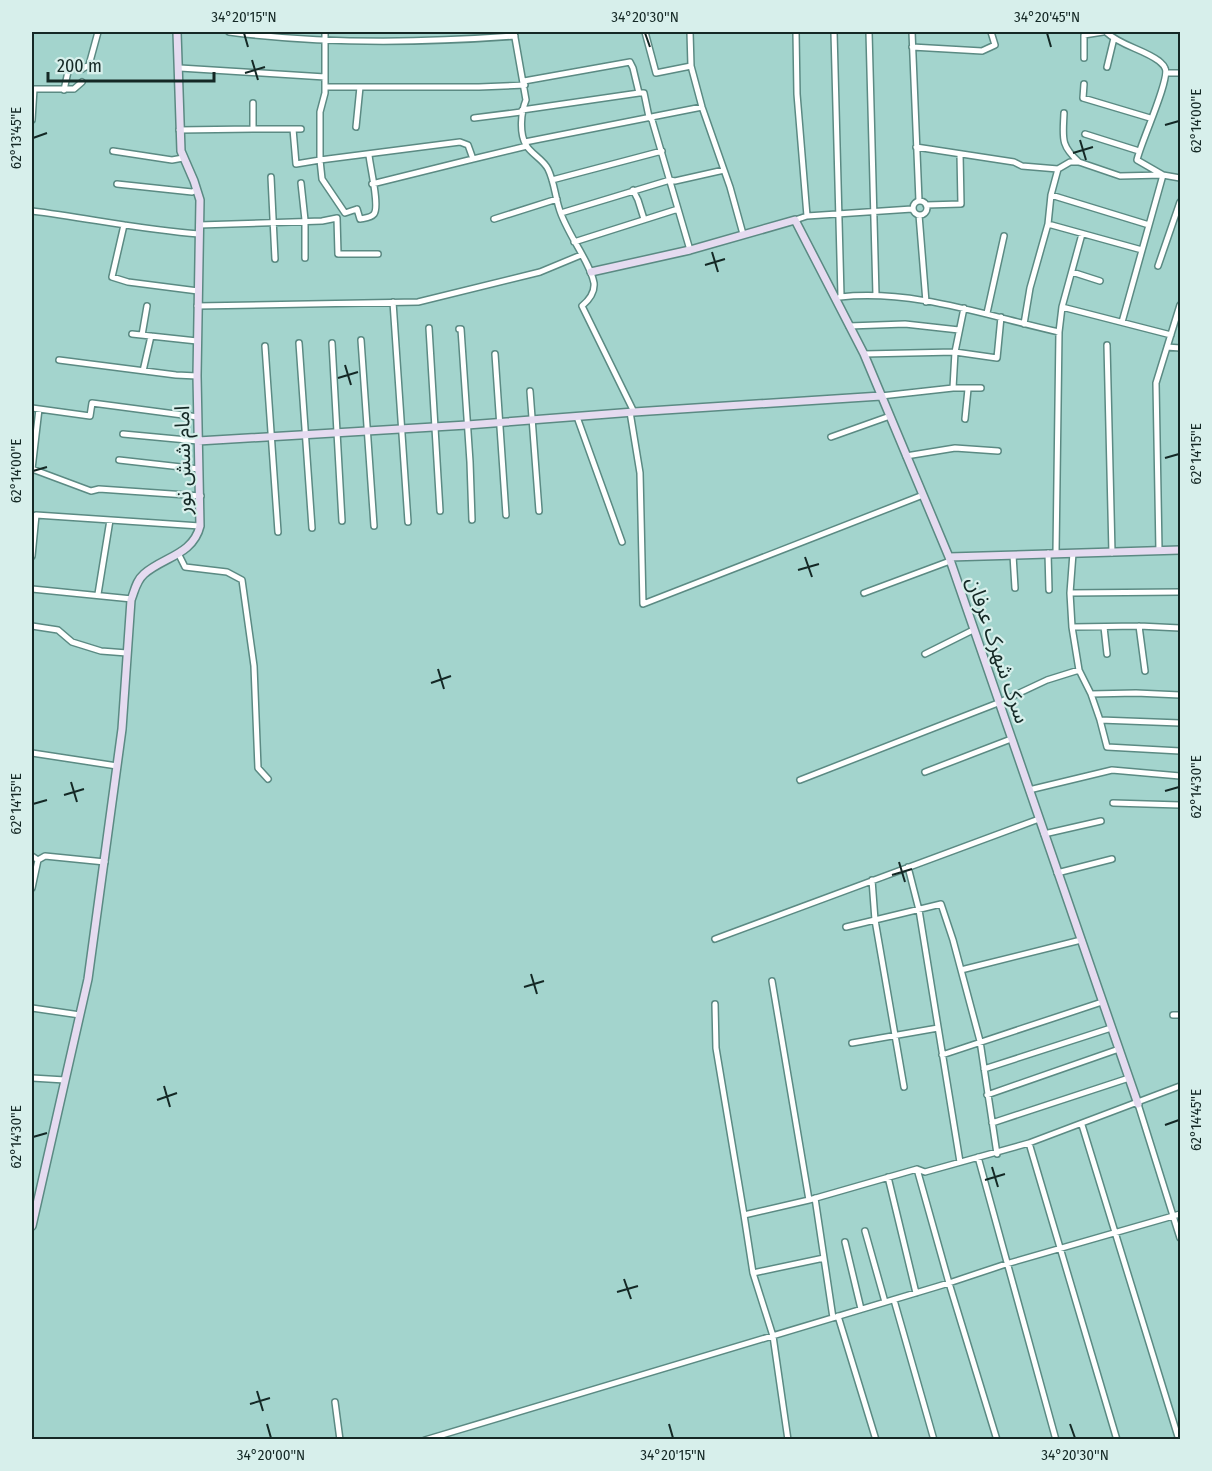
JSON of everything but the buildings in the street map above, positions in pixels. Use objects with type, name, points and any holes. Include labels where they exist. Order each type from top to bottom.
[{"type":"street","points":[[64,90],[69,66],[82,69],[89,65],[98,32]]},
{"type":"street","name":"امام شش نور","points":[[32,1226],[88,979],[117,766],[132,598],[136,584],[144,574],[179,555],[192,544],[198,535],[200,526],[197,306],[200,200],[181,152],[177,32]]},
{"type":"street","points":[[229,32],[326,39],[483,39],[515,34],[525,83],[526,100],[522,110],[523,136],[526,144],[546,166],[561,213],[591,272],[595,286],[591,297],[582,306],[632,412],[640,473],[643,604],[923,495]]},
{"type":"street","points":[[325,32],[325,87],[320,111],[322,179],[345,213],[357,209],[360,219],[374,214],[377,206],[369,155]]},
{"type":"street","points":[[342,32],[342,39]]},
{"type":"street","points":[[423,32],[424,39]]},
{"type":"street","points":[[453,32],[453,39]]},
{"type":"street","points":[[482,32],[483,39]]},
{"type":"street","points":[[645,32],[656,73],[691,66]]},
{"type":"street","points":[[690,32],[691,66],[743,234]]},
{"type":"street","points":[[796,32],[797,94],[807,216]]},
{"type":"street","points":[[834,32],[839,215],[838,297],[876,295],[964,308],[1059,332]]},
{"type":"street","points":[[869,32],[876,295]]},
{"type":"street","points":[[912,32],[919,201]]},
{"type":"street","points":[[912,47],[982,51],[994,45],[991,32]]},
{"type":"street","points":[[1083,58],[1084,35],[1105,32],[1157,60],[1165,68],[1166,73],[1160,98],[1150,118],[1137,160],[1162,175]]},
{"type":"street","points":[[1107,67],[1114,38]]},
{"type":"street","points":[[325,87],[480,87],[525,83],[630,62],[639,93]]},
{"type":"street","points":[[180,68],[325,77]]},
{"type":"street","points":[[1166,73],[1180,73]]},
{"type":"street","points":[[32,120],[33,89],[74,89],[82,82]]},
{"type":"street","points":[[1084,84],[1083,98],[1150,118]]},
{"type":"street","points":[[356,127],[360,87]]},
{"type":"street","points":[[474,118],[644,93],[649,117],[662,151],[690,250]]},
{"type":"street","points":[[253,103],[253,129]]},
{"type":"street","points":[[372,184],[526,144],[702,107]]},
{"type":"street","points":[[1064,113],[1063,142],[1066,150],[1079,162]]},
{"type":"street","points":[[293,129],[296,164],[460,142],[468,145],[473,159]]},
{"type":"street","points":[[180,130],[301,129]]},
{"type":"street","points":[[1085,134],[1139,151]]},
{"type":"street","points":[[916,147],[1014,162],[1022,166],[1058,169],[1070,162],[1079,162],[1120,176],[1162,175],[1180,178]]},
{"type":"street","points":[[113,151],[172,160],[183,158]]},
{"type":"street","points":[[552,180],[662,151]]},
{"type":"street","points":[[912,209],[914,203],[919,201],[927,205],[961,204],[960,154]]},
{"type":"street","points":[[1024,324],[1030,288],[1048,224],[1058,169]]},
{"type":"street","points":[[561,213],[670,180],[675,181],[724,170]]},
{"type":"street","points":[[1122,322],[1162,175]]},
{"type":"street","points":[[270,177],[275,259]]},
{"type":"street","points":[[301,183],[305,220],[305,258]]},
{"type":"street","points":[[117,184],[192,192],[197,190]]},
{"type":"street","points":[[633,190],[639,200],[644,219]]},
{"type":"street","points":[[1052,195],[1149,225]]},
{"type":"street","points":[[494,219],[556,199]]},
{"type":"street","points":[[1158,266],[1180,202]]},
{"type":"street","points":[[919,216],[926,213],[927,205]]},
{"type":"street","points":[[574,242],[678,209]]},
{"type":"street","points":[[591,272],[690,250],[807,216],[912,209]]},
{"type":"street","points":[[912,209],[919,216]]},
{"type":"street","points":[[32,211],[105,220],[154,231],[199,234]]},
{"type":"street","points":[[919,216],[926,302]]},
{"type":"street","points":[[199,225],[322,221],[337,218],[338,254],[378,254]]},
{"type":"street","name":"سرک شهرک عرفان","points":[[795,220],[838,297],[849,326],[864,354],[949,559],[1138,1104]]},
{"type":"street","points":[[1048,224],[1142,250]]},
{"type":"street","points":[[124,225],[112,277],[128,282],[198,291]]},
{"type":"street","points":[[1049,590],[1059,332],[1062,307],[1082,234]]},
{"type":"street","points":[[987,313],[1004,236]]},
{"type":"street","points":[[197,306],[418,302],[529,274],[581,255]]},
{"type":"street","points":[[1072,272],[1100,281]]},
{"type":"street","points":[[393,302],[408,522]]},
{"type":"street","points":[[1159,551],[1156,383],[1180,304]]},
{"type":"street","points":[[142,335],[147,306]]},
{"type":"street","points":[[1062,307],[1171,335]]},
{"type":"street","points":[[953,388],[955,352],[964,308]]},
{"type":"street","points":[[864,354],[955,352],[997,358],[1001,317]]},
{"type":"street","points":[[849,326],[905,324],[959,330]]},
{"type":"street","points":[[429,328],[440,511]]},
{"type":"street","points":[[459,329],[472,520]]},
{"type":"street","points":[[132,334],[197,340]]},
{"type":"street","points":[[143,371],[152,336]]},
{"type":"street","points":[[361,340],[374,526]]},
{"type":"street","points":[[332,343],[342,521]]},
{"type":"street","points":[[299,344],[312,528]]},
{"type":"street","points":[[1107,345],[1112,553]]},
{"type":"street","points":[[265,346],[278,532]]},
{"type":"street","points":[[1167,347],[1180,348]]},
{"type":"street","points":[[495,354],[506,515]]},
{"type":"street","points":[[59,360],[197,376]]},
{"type":"street","points":[[123,434],[198,441],[271,438],[881,396],[953,388],[981,388]]},
{"type":"street","points":[[965,418],[968,389]]},
{"type":"street","points":[[530,391],[539,511]]},
{"type":"street","points":[[32,408],[90,416],[92,403],[198,417]]},
{"type":"street","points":[[39,409],[32,469],[91,491],[99,489],[201,496]]},
{"type":"street","points":[[831,437],[890,416]]},
{"type":"street","points":[[577,417],[622,542]]},
{"type":"street","points":[[906,456],[955,448],[998,451]]},
{"type":"street","points":[[119,460],[199,469]]},
{"type":"street","points":[[32,556],[36,515],[200,526]]},
{"type":"street","points":[[98,594],[110,520]]},
{"type":"street","points":[[864,593],[949,559],[1052,553],[1180,550]]},
{"type":"street","points":[[1073,554],[1070,593],[1072,627],[1080,670],[1091,694],[1107,747],[1180,751]]},
{"type":"street","points":[[179,555],[186,567],[227,572],[242,580],[254,666],[258,768],[268,779]]},
{"type":"street","points":[[1014,555],[1015,588]]},
{"type":"street","points":[[32,589],[132,598]]},
{"type":"street","points":[[1070,593],[1180,592]]},
{"type":"street","points":[[32,626],[58,630],[72,642],[101,651],[127,653]]},
{"type":"street","points":[[1139,626],[1145,671]]},
{"type":"street","points":[[1072,627],[1180,628]]},
{"type":"street","points":[[1104,627],[1107,654]]},
{"type":"street","points":[[925,654],[973,630]]},
{"type":"street","points":[[800,780],[998,703],[1047,680],[1080,670]]},
{"type":"street","points":[[1091,694],[1136,693],[1180,696]]},
{"type":"street","points":[[1100,720],[1180,723]]},
{"type":"street","points":[[925,772],[1011,740]]},
{"type":"street","points":[[32,753],[117,766]]},
{"type":"street","points":[[1029,790],[1112,770],[1180,776]]},
{"type":"street","points":[[1113,804],[1180,805]]},
{"type":"street","points":[[715,939],[1039,819]]},
{"type":"street","points":[[1044,834],[1101,821]]},
{"type":"street","points":[[32,856],[38,860]]},
{"type":"street","points":[[32,888],[38,860],[45,856],[105,860]]},
{"type":"street","points":[[1058,873],[1112,859]]},
{"type":"street","points":[[908,867],[919,910],[960,1162]]},
{"type":"street","points":[[872,880],[875,920],[904,1087]]},
{"type":"street","points":[[846,927],[941,904],[962,970],[980,1041],[997,1154]]},
{"type":"street","points":[[962,970],[1081,940]]},
{"type":"street","points":[[772,981],[835,1317],[876,1440]]},
{"type":"street","points":[[942,1055],[1102,1002]]},
{"type":"street","points":[[715,1004],[716,1048],[753,1273],[773,1336],[788,1440]]},
{"type":"street","points":[[32,1008],[80,1015]]},
{"type":"street","points":[[1173,1015],[1180,1015]]},
{"type":"street","points":[[852,1043],[938,1028]]},
{"type":"street","points":[[984,1069],[1112,1029]]},
{"type":"street","points":[[987,1095],[1119,1049]]},
{"type":"street","points":[[32,1078],[65,1080]]},
{"type":"street","points":[[992,1123],[1129,1078]]},
{"type":"street","points":[[744,1215],[812,1199],[917,1169],[925,1172],[997,1154],[1082,1125],[1180,1086]]},
{"type":"street","points":[[1138,1104],[1180,1238]]},
{"type":"street","points":[[1082,1125],[1179,1440]]},
{"type":"street","points":[[1029,1143],[1117,1440]]},
{"type":"street","points":[[978,1157],[1056,1440]]},
{"type":"street","points":[[917,1169],[997,1440]]},
{"type":"street","points":[[888,1177],[916,1293]]},
{"type":"street","points":[[425,1440],[894,1300],[1006,1264],[1180,1214]]},
{"type":"street","points":[[865,1231],[885,1302]]},
{"type":"street","points":[[845,1242],[861,1309]]},
{"type":"street","points":[[753,1273],[824,1258]]},
{"type":"street","points":[[894,1300],[934,1440]]},
{"type":"street","points":[[335,1402],[340,1440]]}]
